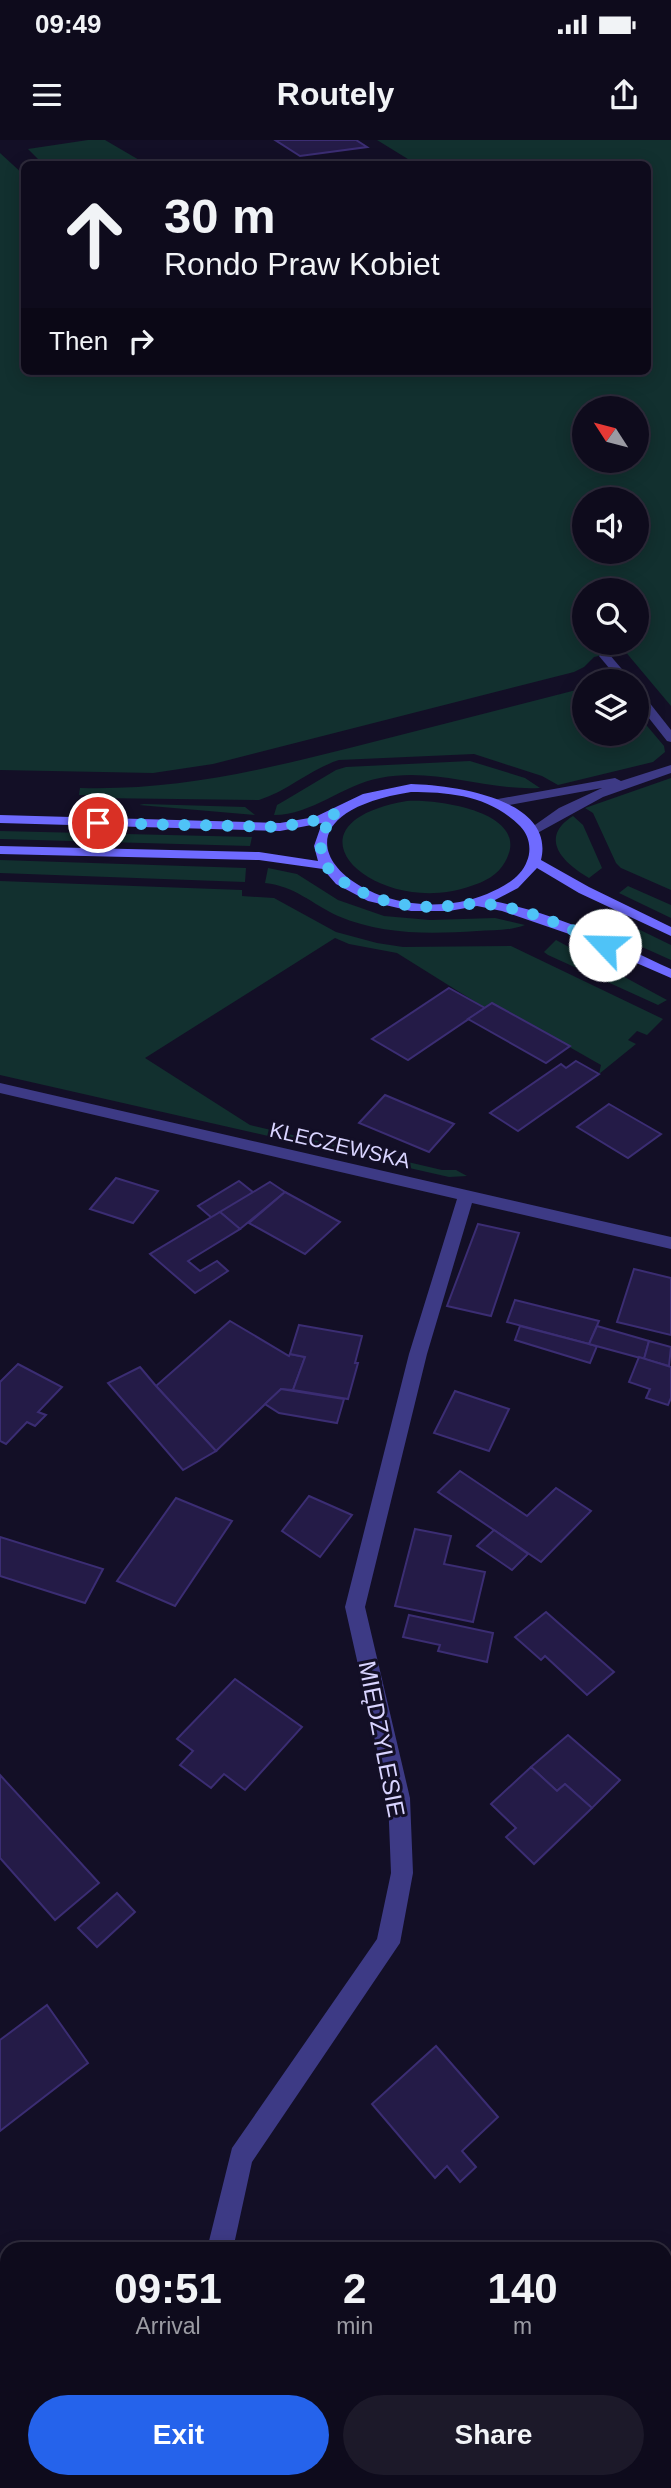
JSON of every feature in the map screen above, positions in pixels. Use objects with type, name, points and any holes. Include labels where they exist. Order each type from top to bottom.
[{"type":"main road","points":[[0,818],[280,827],[310,822],[337,813],[372,795],[411,788],[444,788],[472,793],[498,803],[519,816],[532,832],[536,852],[527,874],[514,885],[475,902],[416,906],[387,902],[362,893],[341,881],[327,866],[321,852],[321,838],[326,825],[337,813]]},
{"type":"main road","points":[[0,850],[259,856],[327,866]]},
{"type":"main road","points":[[534,861],[584,890],[671,932]]},
{"type":"main road","points":[[475,902],[524,911],[546,919],[671,974]]},
{"type":"street","points":[[605,656],[616,669]]},
{"type":"street","points":[[649,710],[671,738]]},
{"type":"street","points":[[532,832],[571,807],[632,780],[671,769]]},
{"type":"street","points":[[498,803],[598,783],[632,780]]},
{"type":"street","name":"KLECZEWSKA","points":[[0,1088],[671,1243]]},
{"type":"street","name":"MIĘDZYLESIE","points":[[222,2242],[241,2157],[388,1943],[402,1873],[399,1798],[355,1607],[418,1354],[466,1195]]},
{"type":"green space","points":[[105,140],[141,161],[40,161],[28,149]]},
{"type":"green space","points":[[377,140],[671,140],[671,706],[649,680],[649,669],[640,669],[628,655],[649,655],[649,578],[572,578],[572,655],[603,655],[594,657],[580,669],[572,669],[572,673],[213,764],[153,773],[0,770],[0,153],[21,172],[21,375],[651,375],[651,161],[411,161]]},
{"type":"green space","points":[[572,691],[572,746],[649,746],[649,728],[664,746],[665,752],[653,762],[558,785],[542,776],[474,754],[339,760],[259,800],[96,798],[96,795],[79,795],[80,788],[155,786],[228,776]]},
{"type":"green space","points":[[470,761],[525,778],[540,788],[401,775],[366,782],[301,810],[274,815],[277,805],[336,770],[346,767]]},
{"type":"green space","points":[[671,778],[671,890],[621,868],[616,863],[593,813],[585,808]]},
{"type":"green space","points":[[407,801],[459,806],[495,820],[506,831],[510,845],[502,867],[490,877],[471,886],[435,893],[402,890],[373,880],[353,865],[343,847],[347,829],[367,813]]},
{"type":"green space","points":[[139,805],[245,807],[255,815]]},
{"type":"green space","points":[[573,816],[583,825],[602,868],[589,878],[563,858],[558,850],[557,833]]},
{"type":"green space","points":[[0,831],[252,837],[250,846],[0,839]]},
{"type":"green space","points":[[0,860],[246,868],[245,882],[0,873]]},
{"type":"green space","points":[[268,868],[297,874],[338,900],[384,916],[430,920],[495,918],[525,925],[501,930],[442,933],[372,927],[338,916],[285,888],[265,883]]},
{"type":"green space","points":[[0,881],[242,890],[242,896],[274,898],[336,932],[377,943],[403,947],[511,946],[663,1019],[647,1035],[637,1031],[628,1040],[636,1044],[599,1074],[601,1065],[492,1003],[485,1008],[397,953],[349,944],[335,938],[145,1058],[250,1125],[442,1170],[456,1170],[467,1176],[449,1177],[0,1075]]},
{"type":"green space","points":[[628,886],[671,905],[671,918],[619,893]]},
{"type":"green space","points":[[597,909],[671,945],[671,960],[582,920]]},
{"type":"green space","points":[[556,940],[667,1000],[658,1005],[548,955],[544,952]]},
{"type":"building","points":[[275,140],[356,140],[367,147],[300,156]]},
{"type":"building","points":[[449,988],[485,1008],[408,1060],[372,1039]]},
{"type":"building","points":[[492,1003],[570,1046],[546,1063],[468,1019]]},
{"type":"building","points":[[576,1061],[599,1074],[518,1131],[490,1113],[561,1064],[566,1068]]},
{"type":"building","points":[[385,1095],[454,1124],[429,1152],[359,1123]]},
{"type":"building","points":[[609,1104],[661,1134],[628,1158],[577,1127]]},
{"type":"building","points":[[116,1178],[158,1191],[133,1223],[90,1209]]},
{"type":"building","points":[[239,1181],[254,1193],[212,1218],[198,1206]]},
{"type":"building","points":[[270,1182],[285,1192],[240,1229],[220,1212]]},
{"type":"building","points":[[285,1192],[340,1222],[305,1254],[249,1223]]},
{"type":"building","points":[[220,1212],[240,1229],[188,1261],[200,1271],[217,1261],[228,1271],[195,1293],[150,1254]]},
{"type":"building","points":[[478,1224],[519,1233],[491,1316],[447,1306]]},
{"type":"building","points":[[634,1269],[671,1278],[671,1335],[617,1322]]},
{"type":"building","points":[[515,1300],[599,1321],[589,1344],[507,1322]]},
{"type":"building","points":[[230,1321],[289,1356],[305,1357],[293,1390],[281,1389],[216,1451],[156,1386]]},
{"type":"building","points":[[299,1325],[362,1336],[348,1399],[293,1390],[305,1357],[290,1354]]},
{"type":"building","points":[[520,1326],[597,1346],[590,1363],[515,1340]]},
{"type":"building","points":[[597,1326],[649,1341],[644,1359],[589,1344]]},
{"type":"building","points":[[649,1341],[671,1347],[669,1366],[644,1359]]},
{"type":"building","points":[[639,1357],[671,1367],[671,1398],[668,1405],[646,1398],[650,1389],[629,1382]]},
{"type":"building","points":[[18,1364],[62,1387],[38,1412],[46,1415],[35,1426],[27,1422],[6,1444],[0,1441],[0,1382]]},
{"type":"building","points":[[140,1367],[216,1451],[183,1470],[108,1383]]},
{"type":"building","points":[[281,1389],[344,1399],[337,1423],[279,1413],[265,1404]]},
{"type":"building","points":[[455,1391],[509,1409],[489,1451],[434,1433]]},
{"type":"building","points":[[460,1471],[527,1516],[556,1488],[591,1511],[541,1562],[438,1492]]},
{"type":"building","points":[[309,1496],[352,1515],[320,1557],[282,1531]]},
{"type":"building","points":[[176,1498],[232,1521],[175,1606],[117,1581]]},
{"type":"building","points":[[415,1529],[451,1536],[444,1564],[485,1572],[473,1622],[395,1606]]},
{"type":"building","points":[[494,1530],[528,1554],[512,1570],[477,1546]]},
{"type":"building","points":[[0,1537],[103,1569],[85,1603],[0,1576]]},
{"type":"building","points":[[546,1612],[614,1672],[587,1695],[545,1656],[541,1660],[515,1637]]},
{"type":"building","points":[[409,1615],[493,1633],[487,1662],[438,1651],[440,1645],[403,1637]]},
{"type":"building","points":[[235,1679],[302,1727],[245,1790],[224,1774],[211,1788],[180,1765],[193,1751],[177,1739]]},
{"type":"building","points":[[568,1735],[620,1780],[592,1808],[565,1784],[557,1791],[531,1767]]},
{"type":"building","points":[[531,1767],[557,1791],[565,1784],[592,1808],[534,1864],[506,1837],[516,1828],[491,1804]]},
{"type":"building","points":[[0,1775],[99,1883],[55,1920],[0,1858]]},
{"type":"building","points":[[117,1893],[135,1912],[97,1947],[78,1928]]},
{"type":"building","points":[[47,2005],[88,2063],[0,2131],[0,2040]]},
{"type":"building","points":[[436,2046],[498,2117],[462,2151],[476,2167],[460,2182],[447,2166],[435,2178],[372,2104]]},
{"type":"route","points":[[98,823],[280,827],[301,825],[337,813],[326,825],[321,838],[321,852],[327,866],[341,881],[362,893],[387,902],[416,906],[475,902],[498,905],[562,925],[605,945]]}]
